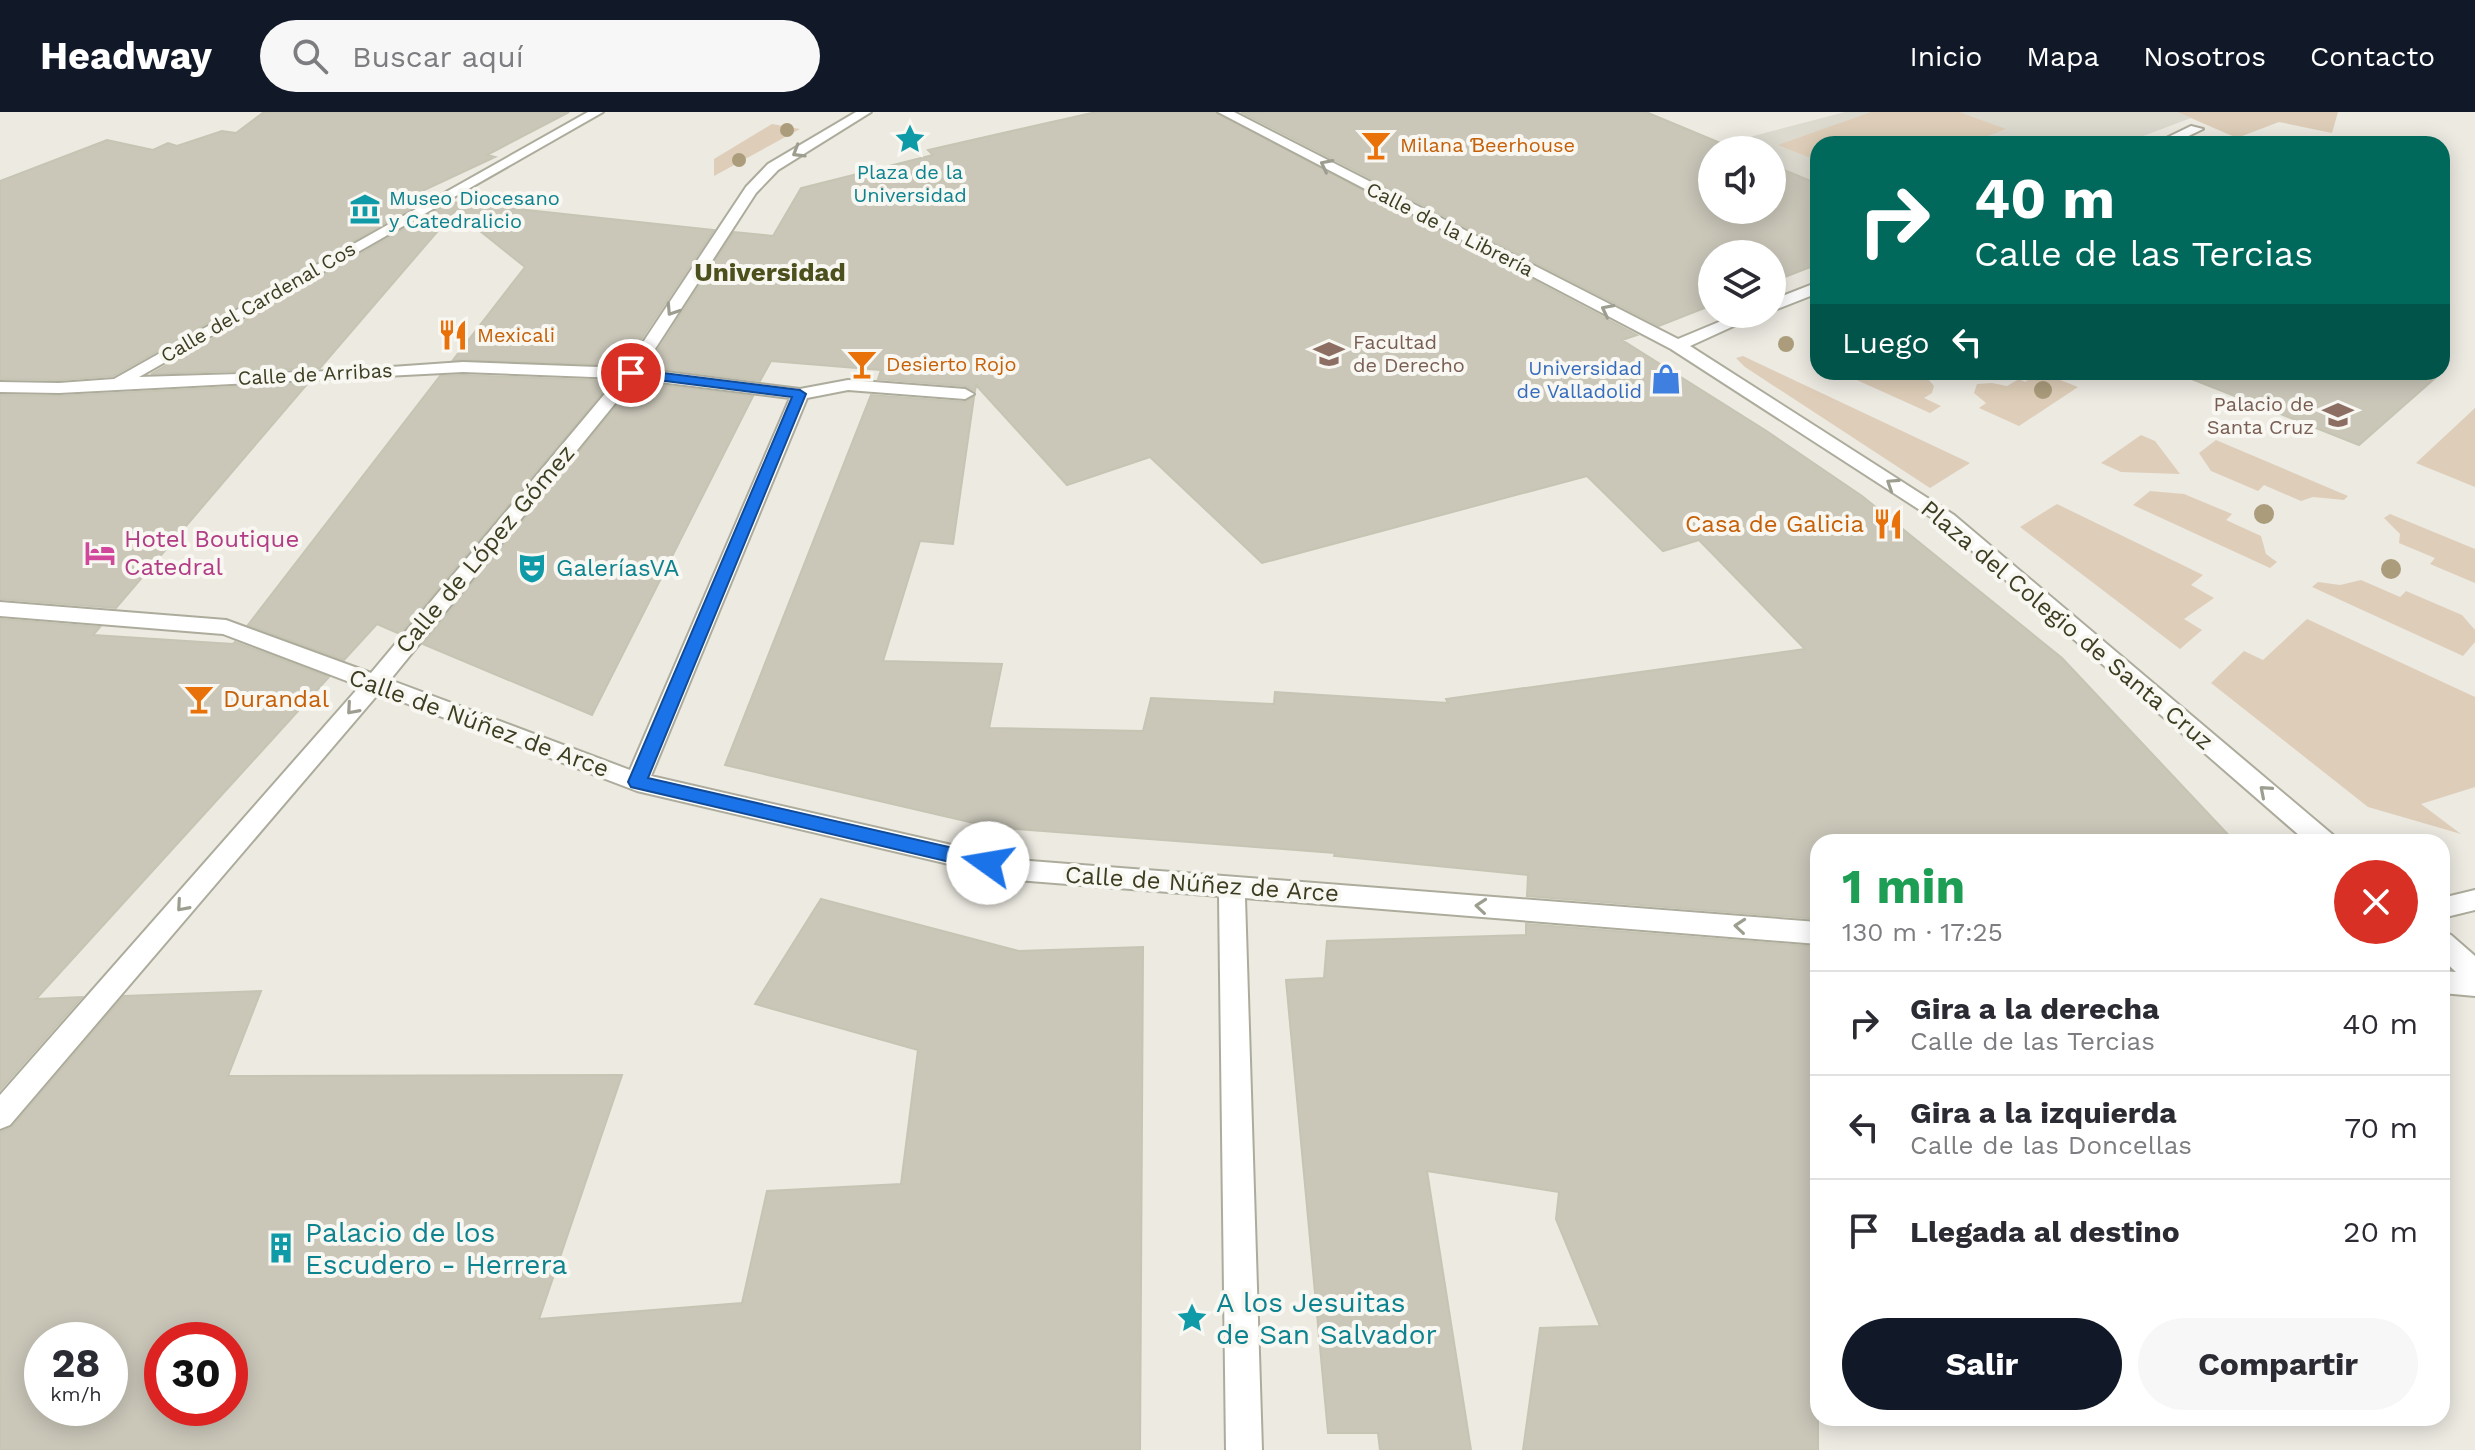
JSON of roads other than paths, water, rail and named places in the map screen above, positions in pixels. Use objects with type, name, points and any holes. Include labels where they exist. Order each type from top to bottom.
[{"type":"street","name":"Calle del Cardenal Cos","points":[[113,385],[443,196],[597,112]]},
{"type":"street","name":"Calle de López Gómez","points":[[0,1116],[374,685],[631,373],[751,190],[773,167],[865,112]]},
{"type":"street","name":"Calle de la Librería","points":[[1224,112],[1677,345]]},
{"type":"street","points":[[2180,136],[2196,129]]},
{"type":"street","points":[[1786,300],[1810,290]]},
{"type":"street","points":[[1677,345],[1718,328]]},
{"type":"street","name":"Plaza del Colegio de Santa Cruz","points":[[1677,345],[1947,519],[2315,834]]},
{"type":"street","name":"Calle de Arribas","points":[[0,387],[59,388],[463,367],[631,373],[800,394],[848,385],[965,394]]},
{"type":"street","points":[[637,782],[800,394]]},
{"type":"street","name":"Calle de Núñez de Arce","points":[[0,609],[226,627],[637,782],[1017,870],[1810,932]]},
{"type":"street","points":[[1232,886],[1244,1450]]},
{"type":"street","points":[[2450,906],[2475,900]]},
{"type":"street","points":[[2450,950],[2475,972]]},
{"type":"street","points":[[2450,983],[2475,985]]},
{"type":"place","name":"Plaza de la Universidad","points":[[910,139]]},
{"type":"place","name":"Milana Ɓeerhouse","points":[[1376,145]]},
{"type":"place","name":"Museo Diocesano y Catedralicio","points":[[365,209]]},
{"type":"place","name":"Mexicali","points":[[453,335]]},
{"type":"place","name":"Facultad de Derecho","points":[[1329,354]]},
{"type":"place","name":"Desierto Rojo","points":[[862,364]]},
{"type":"place","name":"Universidad de Valladolid","points":[[1666,379]]},
{"type":"place","name":"Palacio de Santa Cruz","points":[[2338,415]]},
{"type":"place","name":"Casa de Galicia","points":[[1888,524]]},
{"type":"place","name":"Hotel Boutique Catedral","points":[[100,553]]},
{"type":"place","name":"GaleríasVA","points":[[532,568]]},
{"type":"place","name":"Durandal","points":[[199,699]]},
{"type":"place","name":"Palacio de los Escudero - Herrera","points":[[281,1248]]},
{"type":"place","name":"A los Jesuitas de San Salvador","points":[[1192,1318]]},
{"type":"district","name":"Universidad","points":[[770,272]]}]
